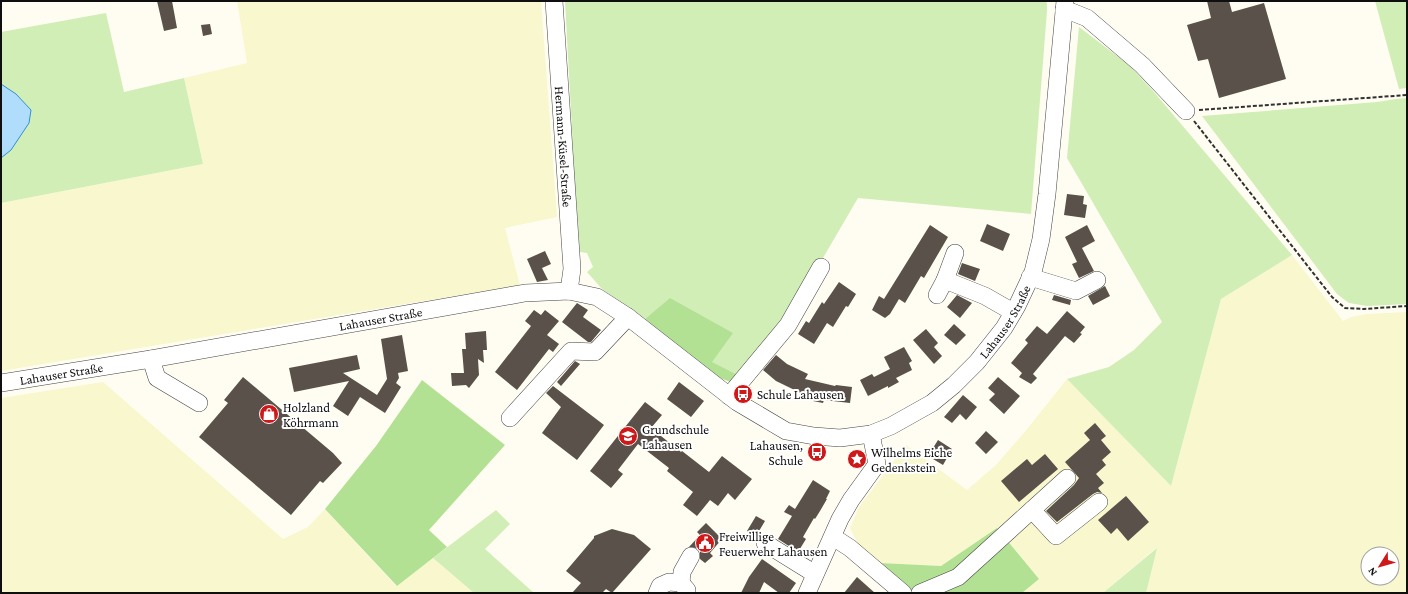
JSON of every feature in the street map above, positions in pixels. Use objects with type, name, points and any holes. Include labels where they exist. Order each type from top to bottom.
[{"type":"street","name":"Hermann-Küsel-Straße","points":[[554,1],[572,269],[569,291]]},
{"type":"street","name":"Lahauser Straße","points":[[1,383],[151,359],[525,293],[569,291],[597,297],[628,317],[730,396],[786,431],[814,436],[840,438],[871,434],[891,426],[932,403],[954,385],[977,362],[1004,328],[1030,277],[1041,239],[1046,202],[1064,6]]},
{"type":"street","points":[[1064,6],[1072,12],[1087,18],[1142,65],[1186,111]]},
{"type":"street","points":[[955,254],[941,288],[985,296],[1013,312]]},
{"type":"street","points":[[730,396],[788,325],[821,267]]},
{"type":"street","points":[[1030,277],[1076,291],[1097,280]]},
{"type":"street","points":[[510,418],[570,351],[595,352],[628,317]]},
{"type":"street","points":[[151,359],[157,378],[199,403]]},
{"type":"street","points":[[807,593],[840,519],[851,500],[877,464],[871,434]]},
{"type":"street","points":[[920,593],[958,577],[1067,478]]},
{"type":"street","points":[[1032,510],[1056,536],[1099,502]]},
{"type":"street","points":[[833,537],[850,548],[902,593]]},
{"type":"street","points":[[766,543],[815,574]]},
{"type":"street","points":[[657,593],[660,586],[669,582],[684,588],[682,572],[691,556]]},
{"type":"path","points":[[1186,111],[1407,95]]},
{"type":"path","points":[[1186,111],[1332,297],[1345,308],[1364,309],[1407,306]]},
{"type":"shaded area","points":[[237,1],[541,1],[557,217],[505,228],[520,285],[1,371],[1,203],[203,164],[184,78],[247,63]]},
{"type":"shaded area","points":[[1292,255],[1343,321],[1351,317],[1366,314],[1407,312],[1407,593],[1146,593],[1156,548],[1103,593],[1022,593],[1039,579],[998,528],[941,566],[880,563],[858,544],[850,528],[859,507],[906,445],[967,490],[996,465],[1067,379],[1171,486],[1221,299]]},
{"type":"shaded area","points":[[103,382],[283,539],[308,527],[325,509],[396,586],[433,558],[474,593],[1,593],[1,398]]},
{"type":"green space","points":[[565,1],[1045,1],[1047,3],[1047,11],[1031,214],[858,198],[806,287],[738,375],[711,362],[732,333],[670,299],[645,319],[602,289],[587,272],[593,267],[587,253],[580,252]]},
{"type":"green space","points":[[1375,1],[1407,1],[1407,88],[1399,89]]},
{"type":"green space","points":[[106,13],[124,92],[184,78],[203,164],[1,203],[1,32]]},
{"type":"green space","points":[[1079,27],[1129,65],[1154,92],[1292,255],[1221,299],[1171,486],[1067,379],[1109,367],[1134,350],[1162,322],[1067,158]]},
{"type":"green space","points":[[1407,98],[1407,304],[1367,306],[1349,303],[1337,294],[1202,116],[1377,102]]},
{"type":"green space","points":[[670,298],[733,333],[712,362],[738,375],[733,383],[715,376],[645,319]]},
{"type":"green space","points":[[422,380],[505,445],[429,530],[447,547],[397,586],[325,509],[376,446]]},
{"type":"green space","points":[[496,510],[510,524],[485,549],[534,593],[474,593],[433,558]]},
{"type":"green space","points":[[997,528],[1039,579],[1022,593],[912,593],[880,563],[941,566]]},
{"type":"green space","points":[[1157,548],[1146,593],[1103,593]]},
{"type":"water","points":[[1,84],[16,94],[31,110],[29,123],[11,150],[1,158]]},
{"type":"building","points":[[157,1],[172,1],[177,28],[164,31]]},
{"type":"building","points":[[1207,1],[1229,1],[1232,12],[1264,3],[1286,79],[1219,98],[1208,59],[1198,61],[1187,25],[1211,18]]},
{"type":"building","points":[[210,24],[212,34],[203,36],[201,25]]},
{"type":"building","points":[[1067,194],[1084,196],[1083,204],[1087,205],[1085,218],[1064,215]]},
{"type":"building","points":[[987,224],[1010,234],[1003,251],[980,241]]},
{"type":"building","points":[[930,225],[948,237],[924,278],[921,276],[905,303],[899,299],[890,314],[885,318],[872,310],[879,296],[884,299]]},
{"type":"building","points":[[1087,225],[1095,241],[1082,248],[1094,271],[1079,278],[1072,264],[1077,262],[1065,237]]},
{"type":"building","points":[[545,251],[551,264],[542,268],[548,280],[537,282],[527,259]]},
{"type":"building","points":[[962,263],[980,269],[975,281],[958,274]]},
{"type":"building","points":[[839,282],[856,294],[848,307],[846,306],[833,327],[827,323],[814,344],[798,334],[806,321],[809,323],[822,302],[824,304]]},
{"type":"building","points":[[1105,286],[1110,296],[1093,305],[1088,296]]},
{"type":"building","points":[[957,295],[972,303],[960,318],[947,307]]},
{"type":"building","points":[[1054,295],[1071,300],[1070,305],[1052,300]]},
{"type":"building","points":[[577,303],[588,310],[583,317],[601,330],[591,342],[588,342],[562,322]]},
{"type":"building","points":[[534,310],[541,315],[545,310],[559,321],[547,335],[559,344],[553,352],[549,349],[517,390],[495,372],[531,326],[525,321]]},
{"type":"building","points":[[1067,311],[1085,327],[1080,333],[1082,334],[1074,343],[1065,336],[1033,374],[1037,378],[1031,384],[1019,377],[1022,373],[1011,363],[1028,343],[1025,340],[1037,326],[1047,334]]},
{"type":"building","points":[[954,324],[966,335],[956,345],[944,335]]},
{"type":"building","points":[[926,329],[938,343],[934,347],[942,356],[934,364],[913,340]]},
{"type":"building","points":[[486,331],[487,350],[483,350],[484,363],[478,359],[479,375],[469,388],[466,385],[452,386],[451,373],[464,373],[462,349],[466,349],[465,333]]},
{"type":"building","points":[[402,335],[408,371],[398,373],[399,378],[396,383],[401,387],[385,413],[360,397],[348,416],[333,406],[349,381],[294,392],[289,368],[357,355],[360,369],[343,373],[377,395],[387,379],[381,339]]},
{"type":"building","points":[[904,347],[912,361],[909,363],[912,370],[896,378],[899,382],[868,396],[860,380],[872,374],[874,377],[890,369],[884,357]]},
{"type":"building","points":[[776,355],[787,364],[808,374],[805,379],[835,386],[852,387],[850,403],[824,400],[823,403],[808,400],[809,397],[776,381],[763,370]]},
{"type":"building","points":[[575,361],[580,364],[561,386],[557,382]]},
{"type":"building","points":[[243,377],[333,453],[342,463],[323,483],[320,481],[291,515],[199,437],[228,403],[224,400]]},
{"type":"building","points":[[998,377],[1020,396],[1004,414],[989,400],[995,394],[988,388]]},
{"type":"building","points":[[679,382],[704,401],[691,417],[667,399]]},
{"type":"building","points":[[553,386],[604,425],[577,460],[542,433],[561,407],[546,393]]},
{"type":"building","points":[[963,395],[977,407],[966,420],[960,414],[952,423],[944,417]]},
{"type":"building","points":[[645,402],[662,415],[651,428],[681,452],[682,451],[709,472],[722,456],[752,479],[735,500],[728,493],[718,506],[710,500],[697,516],[683,505],[693,492],[667,471],[669,468],[638,444],[618,470],[623,474],[611,488],[590,471]]},
{"type":"building","points":[[1095,423],[1106,436],[1101,440],[1111,452],[1102,460],[1106,465],[1096,474],[1104,483],[1098,488],[1102,493],[1097,492],[1093,494],[1057,522],[1046,511],[1074,485],[1079,478],[1065,462],[1090,440],[1084,433]]},
{"type":"building","points":[[986,431],[998,442],[986,454],[975,443]]},
{"type":"building","points":[[938,440],[952,449],[943,465],[928,456]]},
{"type":"building","points":[[1045,454],[1058,469],[1019,502],[1001,481],[1027,459],[1032,465]]},
{"type":"building","points":[[813,480],[830,491],[820,511],[803,537],[806,539],[798,552],[778,539],[792,516],[784,512],[789,505],[795,509]]},
{"type":"building","points":[[1126,496],[1149,522],[1128,541],[1117,528],[1111,534],[1098,520]]},
{"type":"building","points":[[756,516],[765,521],[756,536],[747,531]]},
{"type":"building","name":"Freiwillige Feuerwehr Lahausen","points":[[706,523],[722,539],[710,553],[713,556],[705,563],[700,559],[700,551],[696,548],[689,547],[700,535],[697,532]]},
{"type":"building","points":[[612,529],[634,535],[651,549],[612,593],[606,589],[602,593],[572,593],[581,583],[566,571],[594,538],[594,536]]},
{"type":"building","points":[[762,559],[796,583],[789,593],[779,593],[764,582],[759,593],[741,593],[749,577]]},
{"type":"building","points":[[857,577],[875,593],[844,593]]},
{"type":"place","name":"Schule Lahausen","points":[[743,394]]},
{"type":"place","name":"Holzland Köhrmann","points":[[269,414]]},
{"type":"place","name":"Grundschule Lahausen","points":[[628,436]]},
{"type":"place","name":"Lahausen, Schule","points":[[817,452]]},
{"type":"place","name":"Wilhelms Eiche Gedenkstein","points":[[857,459]]},
{"type":"place","name":"Freiwillige Feuerwehr Lahausen","points":[[705,543]]}]
